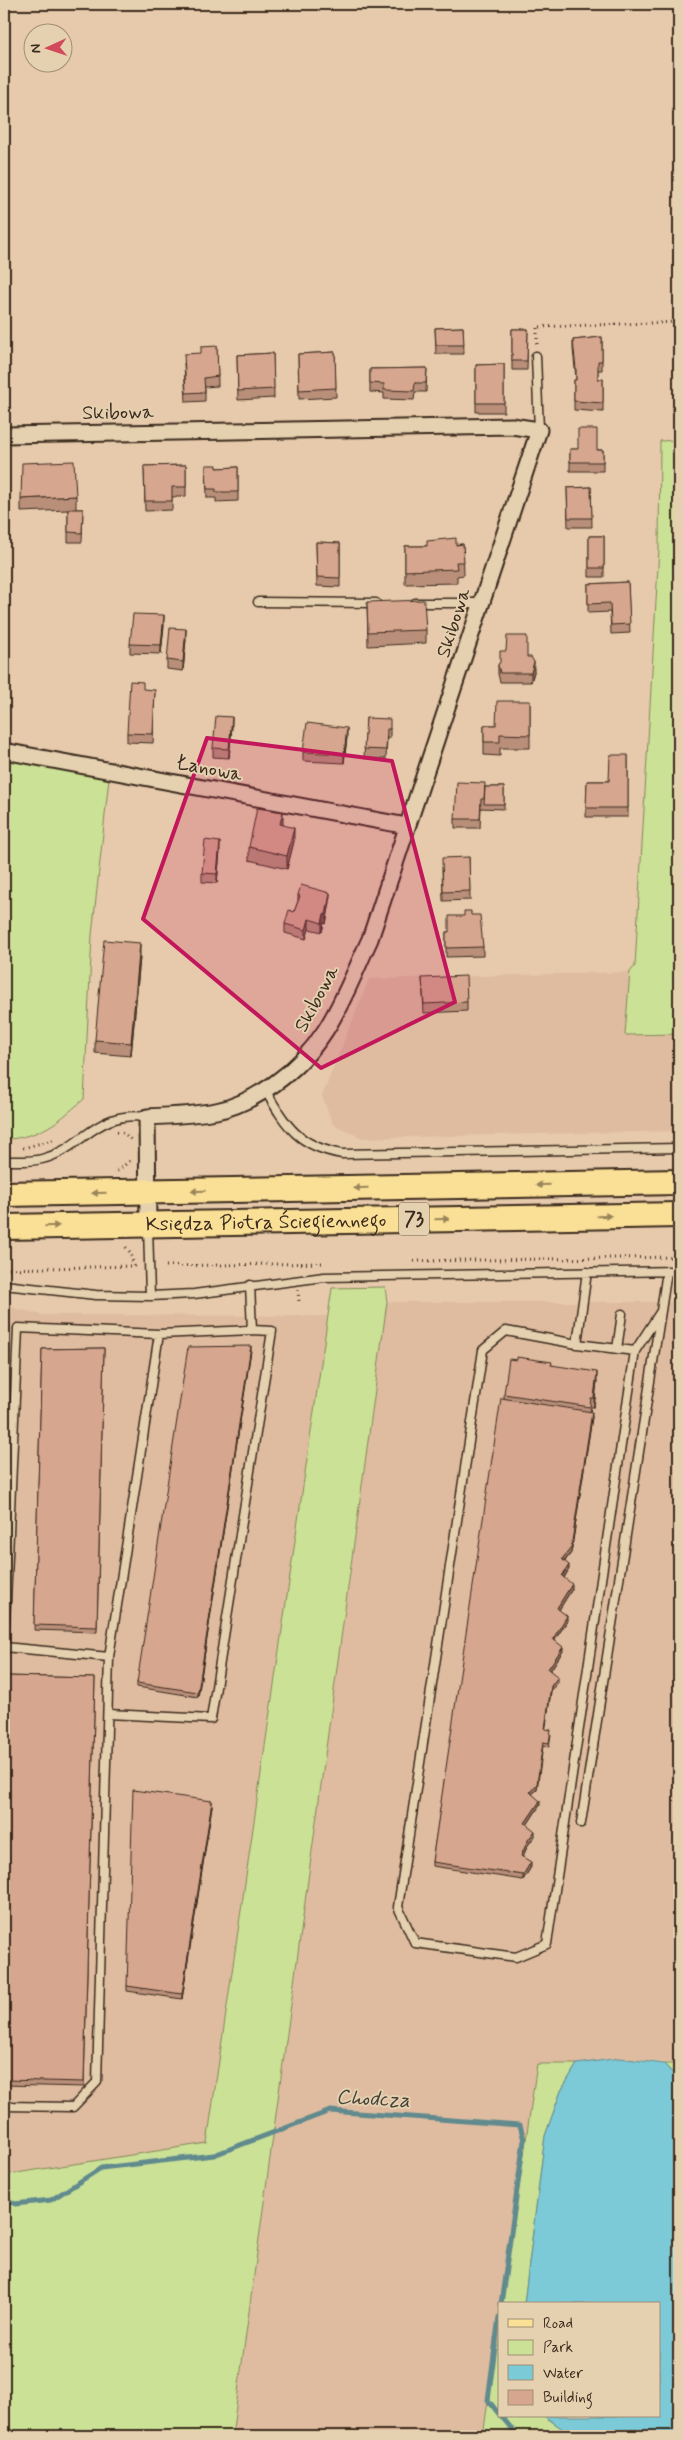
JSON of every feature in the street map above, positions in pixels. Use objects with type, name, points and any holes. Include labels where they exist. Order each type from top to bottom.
[{"type":"main road","name":"Księdza Piotra Ściegiennego","points":[[4,1194],[679,1182]]},
{"type":"main road","name":"Księdza Piotra Ściegiennego","points":[[4,1227],[679,1215]]},
{"type":"street","name":"Skibowa","points":[[4,435],[512,426],[539,430],[370,939],[326,1032],[307,1057],[252,1099],[217,1110],[147,1117]]},
{"type":"street","name":"Łanowa","points":[[4,751],[407,826]]},
{"type":"street","points":[[147,1117],[148,1224]]},
{"type":"lane","points":[[536,356],[539,430]]},
{"type":"lane","points":[[258,602],[385,603]]},
{"type":"lane","points":[[404,603],[482,603]]},
{"type":"lane","points":[[266,1090],[290,1128],[303,1140],[320,1150],[342,1154],[679,1148]]},
{"type":"lane","points":[[4,1161],[43,1159],[64,1149],[92,1129],[110,1120],[132,1115],[147,1117]]},
{"type":"lane","points":[[148,1224],[150,1296]]},
{"type":"lane","points":[[581,1823],[667,1271]]},
{"type":"lane","points":[[4,1285],[96,1295],[150,1296],[194,1294],[324,1277],[679,1271]]},
{"type":"lane","points":[[577,1344],[587,1272]]},
{"type":"lane","points":[[250,1286],[252,1330]]},
{"type":"lane","points":[[635,1351],[577,1344],[506,1331],[483,1350],[398,1907],[415,1943],[516,1957],[547,1944],[635,1351],[661,1311]]},
{"type":"lane","points":[[617,1349],[622,1314]]},
{"type":"lane","points":[[108,1714],[211,1719],[272,1331],[252,1330],[159,1334],[18,1328],[4,1647],[109,1657]]},
{"type":"lane","points":[[4,2106],[73,2107],[97,2082],[109,1657],[159,1334]]},
{"type":"path","points":[[536,356],[537,327],[679,322]]},
{"type":"path","points":[[110,1120],[114,1132],[124,1133],[130,1138],[132,1144]]},
{"type":"path","points":[[108,1172],[117,1172],[126,1166],[132,1158]]},
{"type":"path","points":[[4,1269],[134,1266],[130,1252],[120,1242]]},
{"type":"path","points":[[409,1262],[679,1257]]},
{"type":"path","points":[[166,1266],[331,1263]]},
{"type":"highlighted area","points":[[207,738],[392,761],[455,1002],[321,1068],[143,919]]},
{"type":"shaded area","points":[[630,972],[625,1035],[678,1034],[675,1131],[362,1138],[333,1124],[322,1096],[369,979]]},
{"type":"shaded area","points":[[387,1302],[679,1302],[679,2064],[620,2058],[577,2064],[537,2064],[502,2302],[498,2302],[498,2330],[483,2436],[232,2436]]},
{"type":"shaded area","points":[[4,1306],[43,1315],[328,1316],[207,2144],[4,2175]]},
{"type":"green space","points":[[679,440],[679,1132],[675,1131],[678,1034],[625,1035],[630,972],[635,966],[659,549],[660,441]]},
{"type":"green space","points":[[4,758],[109,778],[92,935],[84,1099],[48,1127],[29,1135],[4,1140]]},
{"type":"green space","points":[[385,1287],[387,1302],[232,2436],[4,2436],[4,2175],[207,2143],[332,1288]]},
{"type":"green space","points":[[537,2064],[577,2064],[561,2091],[545,2136],[524,2302],[502,2302]]},
{"type":"green space","points":[[664,2064],[679,2064],[679,2080]]},
{"type":"green space","points":[[498,2330],[498,2418],[547,2418],[573,2436],[483,2436]]},
{"type":"water","points":[[620,2058],[664,2064],[679,2080],[679,2436],[573,2436],[547,2418],[660,2418],[660,2302],[524,2302],[545,2136],[561,2091],[577,2064]]},
{"type":"building","points":[[463,327],[464,345],[436,345],[435,328]]},
{"type":"building","points":[[512,329],[528,329],[527,361],[512,361]]},
{"type":"building","points":[[602,337],[602,361],[598,361],[598,379],[603,379],[603,403],[574,401],[576,370],[573,340]]},
{"type":"building","points":[[217,346],[218,376],[204,378],[205,392],[186,393],[184,354],[201,353],[201,347]]},
{"type":"building","points":[[335,352],[336,388],[299,390],[298,354]]},
{"type":"building","points":[[273,353],[274,389],[238,391],[237,355]]},
{"type":"building","points":[[504,364],[504,403],[476,403],[476,365]]},
{"type":"building","points":[[427,368],[426,383],[415,383],[414,391],[384,390],[384,384],[370,383],[370,369]]},
{"type":"building","points":[[578,429],[597,429],[597,450],[603,450],[603,462],[570,462],[570,449],[578,449]]},
{"type":"building","points":[[74,461],[76,496],[21,499],[22,463]]},
{"type":"building","points":[[186,465],[186,487],[172,487],[172,501],[145,501],[144,466]]},
{"type":"building","points":[[206,465],[217,465],[217,468],[238,467],[238,492],[216,492],[216,489],[207,489]]},
{"type":"building","points":[[591,487],[592,518],[568,518],[567,488]]},
{"type":"building","points":[[68,509],[83,509],[82,533],[68,532]]},
{"type":"building","points":[[589,536],[604,536],[604,568],[589,568]]},
{"type":"building","points":[[456,538],[456,545],[463,544],[464,562],[456,562],[457,569],[405,571],[405,546],[427,546],[427,541]]},
{"type":"building","points":[[316,542],[340,543],[340,578],[317,577]]},
{"type":"building","points":[[628,582],[630,624],[611,625],[610,603],[588,604],[588,584]]},
{"type":"building","points":[[424,600],[426,630],[368,632],[367,602]]},
{"type":"building","points":[[133,614],[164,615],[161,645],[130,644]]},
{"type":"building","points":[[170,628],[186,629],[183,662],[167,660]]},
{"type":"building","points":[[507,636],[527,636],[527,657],[531,657],[534,662],[531,673],[500,673],[498,665],[500,662],[500,651],[506,651]]},
{"type":"building","points":[[130,681],[143,682],[143,689],[155,690],[153,734],[127,733]]},
{"type":"building","points":[[497,701],[530,701],[530,735],[500,734],[500,742],[484,742],[484,725],[496,725]]},
{"type":"building","points":[[216,716],[232,717],[229,749],[213,748]]},
{"type":"building","points":[[366,718],[390,719],[390,729],[387,729],[386,750],[364,749]]},
{"type":"building","points":[[307,723],[347,728],[344,754],[303,752]]},
{"type":"building","points":[[610,755],[628,755],[628,808],[586,808],[587,781],[609,781]]},
{"type":"building","points":[[457,782],[485,783],[484,799],[481,799],[480,819],[455,819]]},
{"type":"building","points":[[485,787],[504,787],[504,804],[484,804]]},
{"type":"building","points":[[257,808],[283,812],[280,824],[294,828],[287,856],[249,847]]},
{"type":"building","points":[[205,840],[220,842],[217,874],[202,873]]},
{"type":"building","points":[[469,857],[470,891],[443,892],[442,858]]},
{"type":"building","points":[[301,885],[330,893],[326,915],[324,914],[322,923],[309,919],[306,930],[285,924],[289,910],[294,912],[300,896],[298,895]]},
{"type":"building","points":[[464,911],[471,911],[471,915],[480,915],[483,947],[446,948],[449,916],[464,916]]},
{"type":"building","points":[[104,940],[140,943],[131,1043],[95,1040]]},
{"type":"building","points":[[466,976],[467,1002],[424,1004],[422,978]]},
{"type":"building","points":[[251,1346],[198,1692],[137,1683],[188,1347]]},
{"type":"building","points":[[104,1348],[97,1627],[34,1625],[42,1349]]},
{"type":"building","points":[[517,1357],[552,1362],[551,1365],[597,1372],[594,1398],[591,1398],[590,1407],[504,1394],[509,1359],[517,1360]]},
{"type":"building","points":[[501,1398],[592,1412],[571,1548],[562,1559],[569,1565],[562,1576],[572,1584],[557,1608],[567,1616],[553,1639],[563,1647],[548,1669],[558,1677],[551,1686],[545,1729],[551,1730],[549,1743],[543,1742],[537,1784],[530,1792],[540,1801],[525,1823],[535,1831],[528,1840],[521,1856],[531,1862],[523,1875],[432,1862]]},
{"type":"building","points":[[4,1676],[95,1678],[84,2082],[4,2080]]},
{"type":"building","points":[[133,1790],[212,1801],[182,1994],[127,1986]]},
{"type":"waterway","name":"Chodcza","points":[[4,2197],[15,2204],[51,2200],[101,2168],[214,2155],[330,2111],[520,2125],[524,2140],[501,2302]]},
{"type":"waterway","name":"Chodcza","points":[[498,2325],[488,2400],[498,2413]]},
{"type":"waterway","name":"Chodcza","points":[[503,2418],[518,2436]]}]
